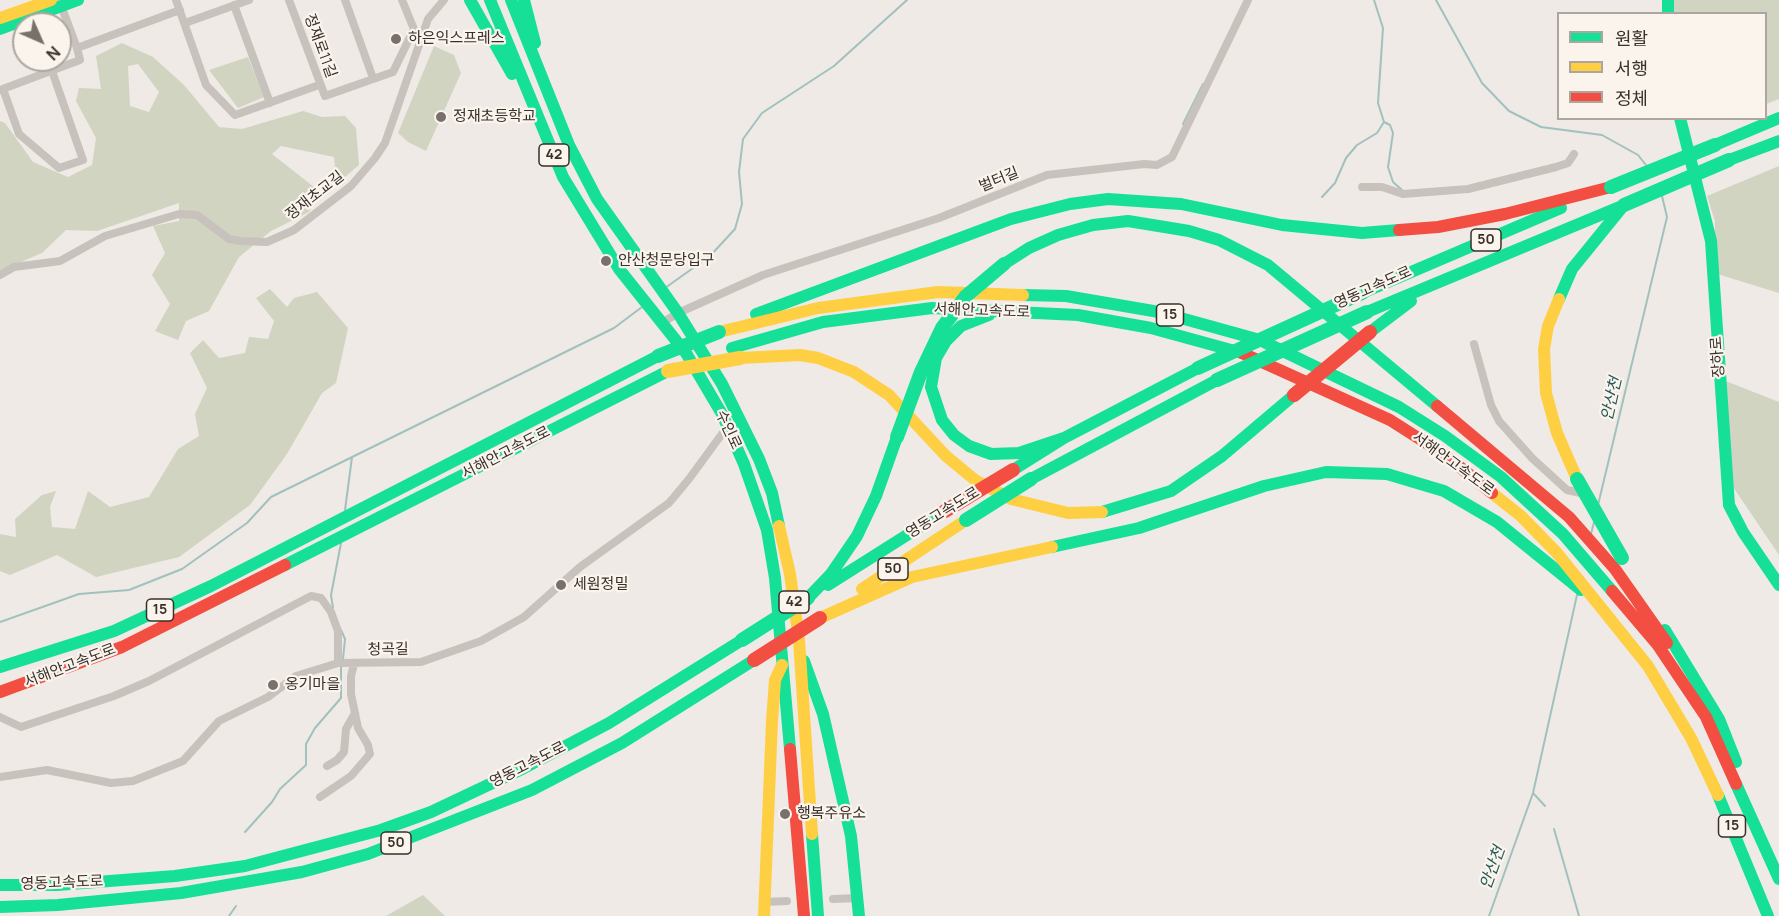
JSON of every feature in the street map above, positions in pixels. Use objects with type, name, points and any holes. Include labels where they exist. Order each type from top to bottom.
[{"type":"main road","points":[[0,18],[57,2],[78,0]]},
{"type":"main road","points":[[467,0],[539,119]]},
{"type":"main road","name":"수인로","points":[[490,0],[563,177],[591,226],[642,298],[692,362],[744,464],[766,530],[776,578],[804,916]]},
{"type":"main road","name":"수인로","points":[[511,0],[569,145],[597,199],[674,309],[722,384],[759,459],[772,494],[790,574],[800,655],[818,916]]},
{"type":"main road","points":[[524,0],[545,86]]},
{"type":"main road","points":[[0,29],[57,2]]},
{"type":"main road","name":"영동고속도로","points":[[0,885],[57,885],[175,876],[245,866],[381,830],[431,812],[534,763],[609,723],[1064,438],[1198,368],[1362,293],[1611,186],[1779,118]]},
{"type":"main road","name":"장하로","points":[[1681,120],[1694,165],[1710,241],[1729,505],[1778,582]]},
{"type":"main road","name":"영동고속도로","points":[[0,907],[58,905],[181,893],[290,874],[368,854],[532,790],[622,742],[754,660],[1031,479],[1217,380],[1367,312],[1779,141]]},
{"type":"main road","points":[[719,332],[765,310],[1011,219],[1070,204],[1108,199],[1143,200],[1181,204],[1282,225],[1362,233],[1438,227],[1494,217],[1611,186]]},
{"type":"main road","points":[[1624,206],[1572,269],[1548,326],[1544,349],[1546,393],[1557,433],[1618,564],[1712,718]]},
{"type":"main road","points":[[808,598],[841,562],[861,530],[876,496],[921,372],[942,328],[966,296],[1004,264],[1029,248],[1058,234],[1093,225],[1128,221],[1168,226],[1236,247],[1268,265],[1569,517],[1618,564]]},
{"type":"main road","points":[[736,353],[800,355],[818,358],[854,372],[889,395],[946,456],[975,480],[1011,498],[1068,513],[1108,512],[1171,490],[1222,456],[1370,332],[1404,306],[1450,279]]},
{"type":"main road","name":"서해안고속도로","points":[[0,667],[114,631],[211,586],[311,532],[370,505],[658,356],[719,332],[818,308],[938,292],[1066,296],[1159,312],[1260,340],[1399,407],[1445,436],[1501,477],[1563,534],[1612,589],[1657,644],[1712,718],[1779,879]]},
{"type":"main road","name":"서해안고속도로","points":[[3,691],[122,647],[668,371],[736,353],[823,322],[878,314],[932,308],[1099,319],[1151,328],[1251,355],[1380,415],[1409,432],[1490,489],[1557,553],[1648,666],[1691,738],[1728,816],[1768,916]]},
{"type":"main road","points":[[1003,312],[968,322],[954,332],[940,348],[931,387],[938,414],[954,435],[983,452],[1019,453],[1064,438]]},
{"type":"main road","points":[[820,618],[912,577],[1139,528],[1264,486],[1326,472],[1387,474],[1444,492],[1497,522],[1604,609]]},
{"type":"main road","points":[[800,655],[812,678],[823,714],[851,836],[860,916]]},
{"type":"main road","points":[[764,909],[775,680],[783,663]]},
{"type":"street","points":[[176,0],[206,85],[235,115],[319,85]]},
{"type":"street","points":[[185,23],[249,0]]},
{"type":"street","name":"정재로11길","points":[[289,0],[325,96],[393,72],[414,31]]},
{"type":"street","points":[[345,0],[373,78]]},
{"type":"street","points":[[402,0],[414,31],[421,39]]},
{"type":"street","name":"정재초교길","points":[[0,274],[14,267],[60,261],[105,236],[179,214],[197,215],[229,238],[254,243],[282,238],[351,186],[375,158],[385,143],[428,19],[444,0]]},
{"type":"street","name":"벌터길","points":[[659,320],[674,309],[763,275],[939,218],[1047,175],[1144,164],[1157,165],[1172,157],[1248,0]]},
{"type":"street","points":[[57,2],[80,60],[72,63]]},
{"type":"street","points":[[234,5],[270,103]]},
{"type":"street","points":[[77,48],[180,10]]},
{"type":"street","points":[[49,72],[2,90],[19,134],[59,168],[83,160],[52,72]]},
{"type":"street","points":[[1362,187],[1382,187],[1403,194],[1468,189],[1556,167],[1568,163],[1574,154]]},
{"type":"street","points":[[1474,344],[1491,405],[1499,422],[1532,458],[1567,490],[1588,494]]},
{"type":"street","name":"청곡길","points":[[0,777],[47,770],[111,783],[133,781],[151,776],[183,760],[219,721],[268,697],[296,676],[338,663],[421,662],[481,641],[524,617],[580,567],[669,503],[689,480],[727,427]]},
{"type":"street","points":[[0,717],[21,727],[114,696],[149,681],[311,596],[321,598],[331,612],[338,631],[338,663]]},
{"type":"street","points":[[320,797],[351,776],[370,754],[355,713],[350,684],[354,664]]},
{"type":"street","points":[[327,766],[344,752],[346,729],[355,713]]},
{"type":"street","points":[[833,899],[858,898]]},
{"type":"street","points":[[764,909],[787,901]]},
{"type":"green space","points":[[1670,0],[1779,0],[1779,99],[1767,104],[1767,12],[1670,12]]},
{"type":"green space","points":[[122,43],[153,57],[184,85],[219,127],[242,129],[303,111],[322,117],[345,116],[356,128],[359,165],[332,188],[325,185],[336,176],[334,157],[281,146],[272,154],[319,191],[309,212],[271,231],[239,257],[209,311],[186,321],[178,340],[155,331],[170,304],[152,275],[165,253],[153,226],[179,221],[179,203],[97,231],[66,230],[42,253],[0,271],[0,121],[5,123],[33,162],[68,177],[92,165],[96,138],[76,101],[79,88],[101,89],[96,56]],"holes":[[[138,64],[159,92],[149,112],[130,106],[128,66]]]},
{"type":"green space","points":[[434,46],[454,55],[461,73],[426,151],[408,142],[398,133]]},
{"type":"green space","points":[[248,57],[264,97],[238,108],[209,70]]},
{"type":"green space","points":[[1779,166],[1779,293],[1714,273],[1715,221],[1707,196]]},
{"type":"green space","points":[[270,289],[287,307],[294,298],[317,292],[348,328],[336,383],[322,393],[287,454],[250,505],[179,557],[96,577],[57,555],[10,575],[0,571],[0,534],[16,537],[15,519],[42,495],[56,491],[50,507],[52,527],[75,529],[88,491],[110,507],[149,497],[178,449],[199,436],[195,414],[207,388],[190,353],[203,340],[219,358],[245,353],[249,337],[268,339],[274,321],[256,298]]},
{"type":"green space","points":[[1718,378],[1779,402],[1779,555],[1727,478]]},
{"type":"green space","points":[[423,895],[445,916],[386,916]]},
{"type":"waterway","points":[[665,288],[710,256],[735,229],[742,204],[739,172],[743,139],[762,113],[834,66],[907,0]]},
{"type":"waterway","points":[[1322,197],[1335,183],[1346,158],[1357,145],[1377,133],[1384,122],[1378,103],[1383,28],[1374,0]]},
{"type":"waterway","name":"안산천","points":[[1436,0],[1482,83],[1509,111],[1541,127],[1602,135],[1638,155],[1646,165]]},
{"type":"waterway","points":[[1183,124],[1203,84]]},
{"type":"waterway","points":[[1384,122],[1390,125],[1393,133],[1388,167],[1393,182],[1402,190]]},
{"type":"waterway","name":"안산천","points":[[1598,505],[1667,217],[1662,196]]},
{"type":"waterway","points":[[0,622],[79,594],[129,590],[182,569],[247,523],[271,497],[614,328],[642,307]]},
{"type":"waterway","points":[[345,510],[352,457]]},
{"type":"waterway","name":"안산천","points":[[1591,534],[1594,522]]},
{"type":"waterway","points":[[333,608],[331,595],[341,543]]},
{"type":"waterway","name":"안산천","points":[[1489,916],[1533,793],[1577,595]]},
{"type":"waterway","points":[[341,630],[345,639],[343,659]]},
{"type":"waterway","points":[[245,832],[272,802],[280,789],[306,765],[306,744],[315,728],[341,698],[341,665]]},
{"type":"waterway","points":[[1533,793],[1545,806]]},
{"type":"waterway","points":[[1554,829],[1579,916]]},
{"type":"waterway","points":[[229,916],[236,906]]},
{"type":"traffic: fast","points":[[0,29],[78,0]]},
{"type":"traffic: fast","points":[[470,0],[512,74]]},
{"type":"traffic: fast","points":[[490,0],[563,177],[619,269],[686,353],[722,414],[744,464],[767,530],[775,578],[790,749]]},
{"type":"traffic: fast","points":[[511,0],[569,145],[597,199],[678,313],[722,384],[759,459],[772,493],[779,526]]},
{"type":"traffic: fast","points":[[524,0],[535,43]]},
{"type":"traffic: fast","points":[[1668,0],[1668,12]]},
{"type":"traffic: fast","points":[[1715,145],[1779,118]]},
{"type":"traffic: fast","points":[[1681,120],[1711,241],[1729,505],[1743,532],[1779,585]]},
{"type":"traffic: fast","points":[[1729,160],[1779,141]]},
{"type":"traffic: fast","points":[[1611,187],[1715,145]]},
{"type":"traffic: fast","points":[[1624,205],[1729,160]]},
{"type":"traffic: fast","points":[[756,314],[1011,219],[1070,204],[1108,199],[1181,204],[1282,225],[1362,233],[1399,230]]},
{"type":"traffic: fast","points":[[1559,299],[1572,269],[1624,205]]},
{"type":"traffic: fast","points":[[1367,312],[1622,206]]},
{"type":"traffic: fast","points":[[1362,293],[1561,208]]},
{"type":"traffic: fast","points":[[1004,264],[1029,248],[1058,235],[1093,225],[1128,221],[1189,231],[1219,240],[1268,265],[1437,406]]},
{"type":"traffic: fast","points":[[897,437],[921,372],[942,328],[966,296],[1004,264]]},
{"type":"traffic: fast","points":[[1198,368],[1362,293]]},
{"type":"traffic: fast","points":[[1023,295],[1066,296],[1159,312],[1260,340],[1399,407],[1445,436],[1501,477],[1563,534],[1612,591]]},
{"type":"traffic: fast","points":[[1370,332],[1411,301]]},
{"type":"traffic: fast","points":[[732,348],[823,322],[932,308],[1078,315],[1151,328],[1242,353]]},
{"type":"traffic: fast","points":[[1217,380],[1367,312]]},
{"type":"traffic: fast","points":[[989,315],[961,326],[946,341],[936,358],[931,387],[942,420],[954,435],[969,446],[991,454],[1019,453],[1064,438]]},
{"type":"traffic: fast","points":[[658,356],[719,332]]},
{"type":"traffic: fast","points":[[0,667],[114,631],[211,586],[658,356]]},
{"type":"traffic: fast","points":[[1013,470],[1064,438],[1198,368]]},
{"type":"traffic: fast","points":[[285,565],[668,371]]},
{"type":"traffic: fast","points":[[1031,479],[1217,380]]},
{"type":"traffic: fast","points":[[1102,512],[1171,491],[1222,456],[1294,395]]},
{"type":"traffic: fast","points":[[808,598],[831,574],[857,536],[876,496],[897,437]]},
{"type":"traffic: fast","points":[[1052,547],[1139,528],[1264,486],[1326,472],[1387,474],[1444,491],[1497,522],[1581,590]]},
{"type":"traffic: fast","points":[[966,520],[1031,479]]},
{"type":"traffic: fast","points":[[1577,479],[1622,558]]},
{"type":"traffic: fast","points":[[828,585],[945,511]]},
{"type":"traffic: fast","points":[[742,640],[808,598]]},
{"type":"traffic: fast","points":[[1665,630],[1719,719],[1736,762]]},
{"type":"traffic: fast","points":[[0,885],[57,885],[175,876],[245,866],[381,830],[431,812],[524,768],[609,723],[742,640]]},
{"type":"traffic: fast","points":[[0,907],[58,905],[181,893],[302,872],[368,854],[532,790],[622,743],[754,660]]},
{"type":"traffic: fast","points":[[804,661],[823,714],[851,836],[859,916]]},
{"type":"traffic: fast","points":[[1736,784],[1779,879]]},
{"type":"traffic: fast","points":[[1718,795],[1768,916]]},
{"type":"traffic: fast","points":[[812,834],[818,916]]},
{"type":"traffic: slow","points":[[0,18],[51,0]]},
{"type":"traffic: slow","points":[[719,332],[818,308],[938,292],[1023,295]]},
{"type":"traffic: slow","points":[[1559,299],[1548,326],[1544,349],[1546,393],[1557,433],[1577,479]]},
{"type":"traffic: slow","points":[[740,358],[800,355],[818,358],[854,372],[889,395],[946,456],[975,480],[1011,499],[1068,513],[1102,512]]},
{"type":"traffic: slow","points":[[668,371],[740,358]]},
{"type":"traffic: slow","points":[[1492,493],[1521,516],[1557,553],[1648,666],[1691,738],[1718,795]]},
{"type":"traffic: slow","points":[[862,589],[966,520]]},
{"type":"traffic: slow","points":[[779,526],[790,574],[799,640],[812,834]]},
{"type":"traffic: slow","points":[[820,618],[912,577],[1052,547]]},
{"type":"traffic: slow","points":[[764,916],[772,721],[775,680],[782,665]]},
{"type":"traffic: jam","points":[[1399,230],[1438,227],[1505,214],[1611,187]]},
{"type":"traffic: jam","points":[[1294,395],[1370,332]]},
{"type":"traffic: jam","points":[[1242,353],[1390,420],[1445,455],[1492,493]]},
{"type":"traffic: jam","points":[[1437,406],[1569,517],[1615,569],[1667,643]]},
{"type":"traffic: jam","points":[[945,511],[1013,470]]},
{"type":"traffic: jam","points":[[0,692],[122,647],[285,565]]},
{"type":"traffic: jam","points":[[1612,591],[1657,644],[1706,717],[1736,784]]},
{"type":"traffic: jam","points":[[754,660],[820,618]]},
{"type":"traffic: jam","points":[[790,749],[804,916]]},
{"type":"place","name":"하은익스프레스","points":[[396,39]]},
{"type":"place","name":"정재초등학교","points":[[441,117]]},
{"type":"place","name":"안산청문당입구","points":[[606,261]]},
{"type":"place","name":"세원정밀","points":[[561,585]]},
{"type":"place","name":"옹기마을","points":[[273,685]]},
{"type":"place","name":"행복주유소","points":[[785,814]]}]
